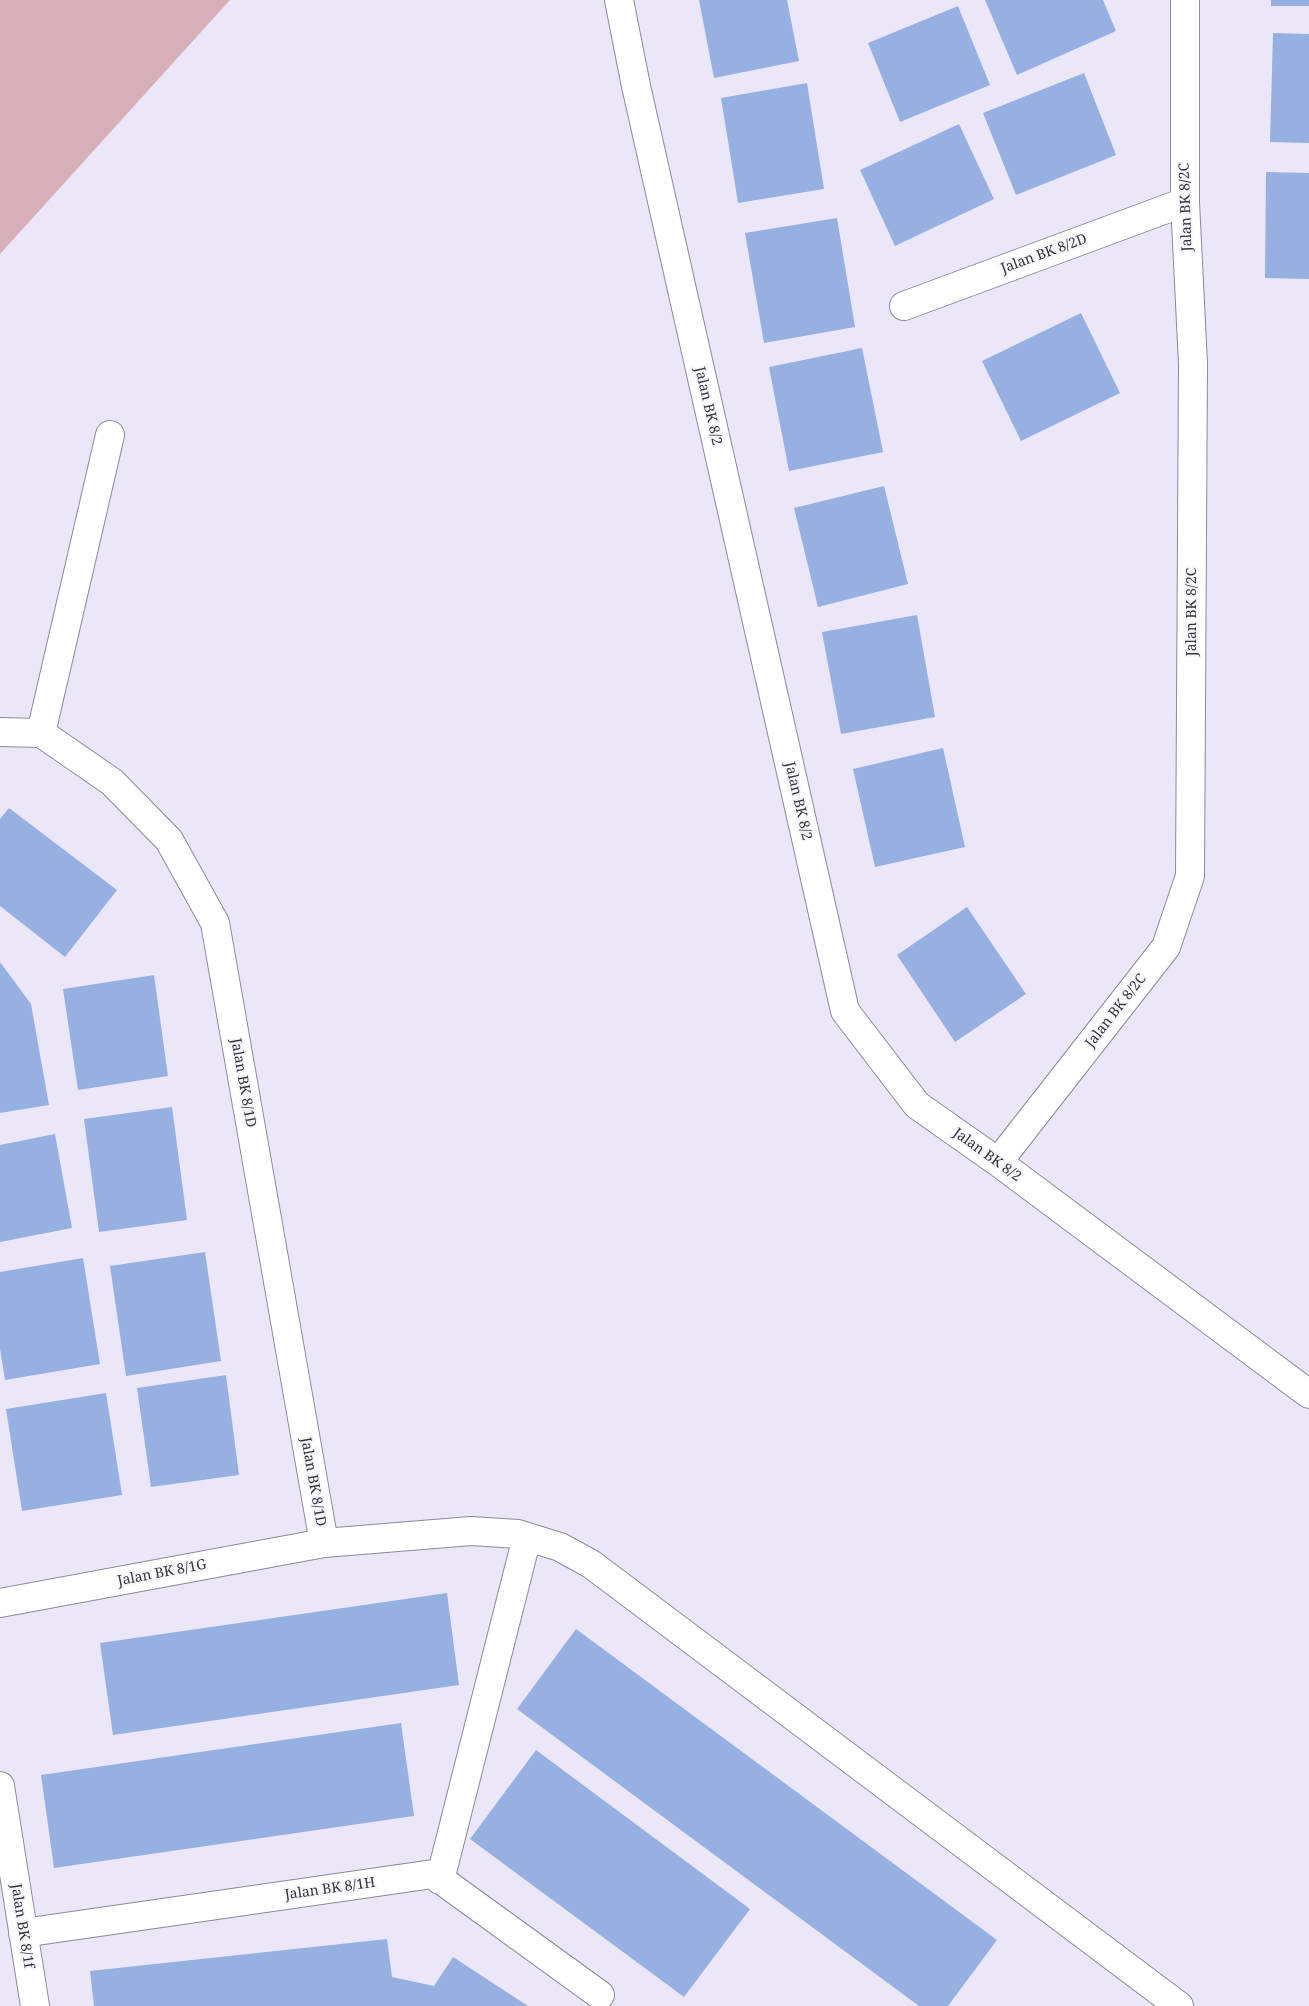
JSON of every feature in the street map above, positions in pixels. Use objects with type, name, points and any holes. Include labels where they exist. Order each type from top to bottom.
[{"type":"street","name":"Jalan BK 8/2","points":[[619,0],[636,86],[845,1011],[917,1105],[998,1162],[1309,1394]]},
{"type":"street","name":"Jalan BK 8/2C","points":[[998,1162],[1166,947],[1190,876],[1193,364],[1185,202],[1185,0]]},
{"type":"street","name":"Jalan BK 8/2D","points":[[904,306],[1185,202]]},
{"type":"street","points":[[0,732],[41,733],[110,435]]},
{"type":"street","name":"Jalan BK 8/1D","points":[[41,733],[112,782],[169,840],[215,923],[324,1543]]},
{"type":"street","name":"Jalan BK 8/1G","points":[[0,1604],[324,1543],[471,1531],[518,1534],[560,1547],[591,1564],[1179,2006]]},
{"type":"street","points":[[440,1880],[527,1537]]},
{"type":"street","name":"Jalan BK 8/1f","points":[[0,1786],[35,2006]]},
{"type":"street","name":"Jalan BK 8/1H","points":[[24,1933],[433,1874],[600,1995]]},
{"type":"shaded area","points":[[0,0],[230,0],[0,254]]},
{"type":"building","points":[[699,0],[787,0],[799,61],[714,78]]},
{"type":"building","points":[[985,0],[1103,0],[1116,31],[1017,75]]},
{"type":"building","points":[[1271,0],[1309,0],[1309,6],[1271,6]]},
{"type":"building","points":[[958,6],[990,85],[900,122],[868,43]]},
{"type":"building","points":[[1273,33],[1309,34],[1309,143],[1270,142]]},
{"type":"building","points":[[1084,73],[1116,155],[1016,195],[983,113]]},
{"type":"building","points":[[807,83],[824,189],[738,203],[721,98]]},
{"type":"building","points":[[959,124],[994,199],[895,246],[860,170]]},
{"type":"building","points":[[1266,172],[1309,173],[1309,279],[1265,278]]},
{"type":"building","points":[[837,218],[855,327],[764,343],[745,233]]},
{"type":"building","points":[[1081,313],[1120,393],[1021,441],[982,361]]},
{"type":"building","points":[[862,348],[883,452],[789,471],[769,367]]},
{"type":"building","points":[[884,486],[908,584],[818,607],[794,508]]},
{"type":"building","points":[[917,615],[935,717],[841,734],[822,632]]},
{"type":"building","points":[[943,748],[965,847],[875,867],[853,769]]},
{"type":"building","points":[[9,808],[117,890],[65,957],[0,906],[0,819]]},
{"type":"building","points":[[967,907],[1026,994],[955,1042],[897,955]]},
{"type":"building","points":[[0,962],[31,1004],[49,1105],[0,1113]]},
{"type":"building","points":[[154,975],[168,1076],[78,1090],[63,989]]},
{"type":"building","points":[[172,1107],[187,1220],[99,1232],[84,1119]]},
{"type":"building","points":[[55,1134],[72,1228],[0,1242],[0,1145]]},
{"type":"building","points":[[205,1252],[221,1361],[126,1376],[110,1266]]},
{"type":"building","points":[[83,1258],[100,1364],[5,1380],[0,1349],[0,1272]]},
{"type":"building","points":[[226,1375],[239,1475],[151,1487],[137,1388]]},
{"type":"building","points":[[106,1393],[122,1495],[22,1511],[6,1409]]},
{"type":"building","points":[[447,1593],[459,1685],[113,1735],[100,1643]]},
{"type":"building","points":[[576,1629],[997,1940],[948,2006],[919,2006],[517,1709]]},
{"type":"building","points":[[401,1723],[414,1816],[54,1868],[41,1775]]},
{"type":"building","points":[[536,1750],[750,1909],[684,1997],[470,1839]]},
{"type":"building","points":[[387,1939],[392,1977],[434,1986],[453,1957],[528,2006],[94,2006],[90,1971]]}]
